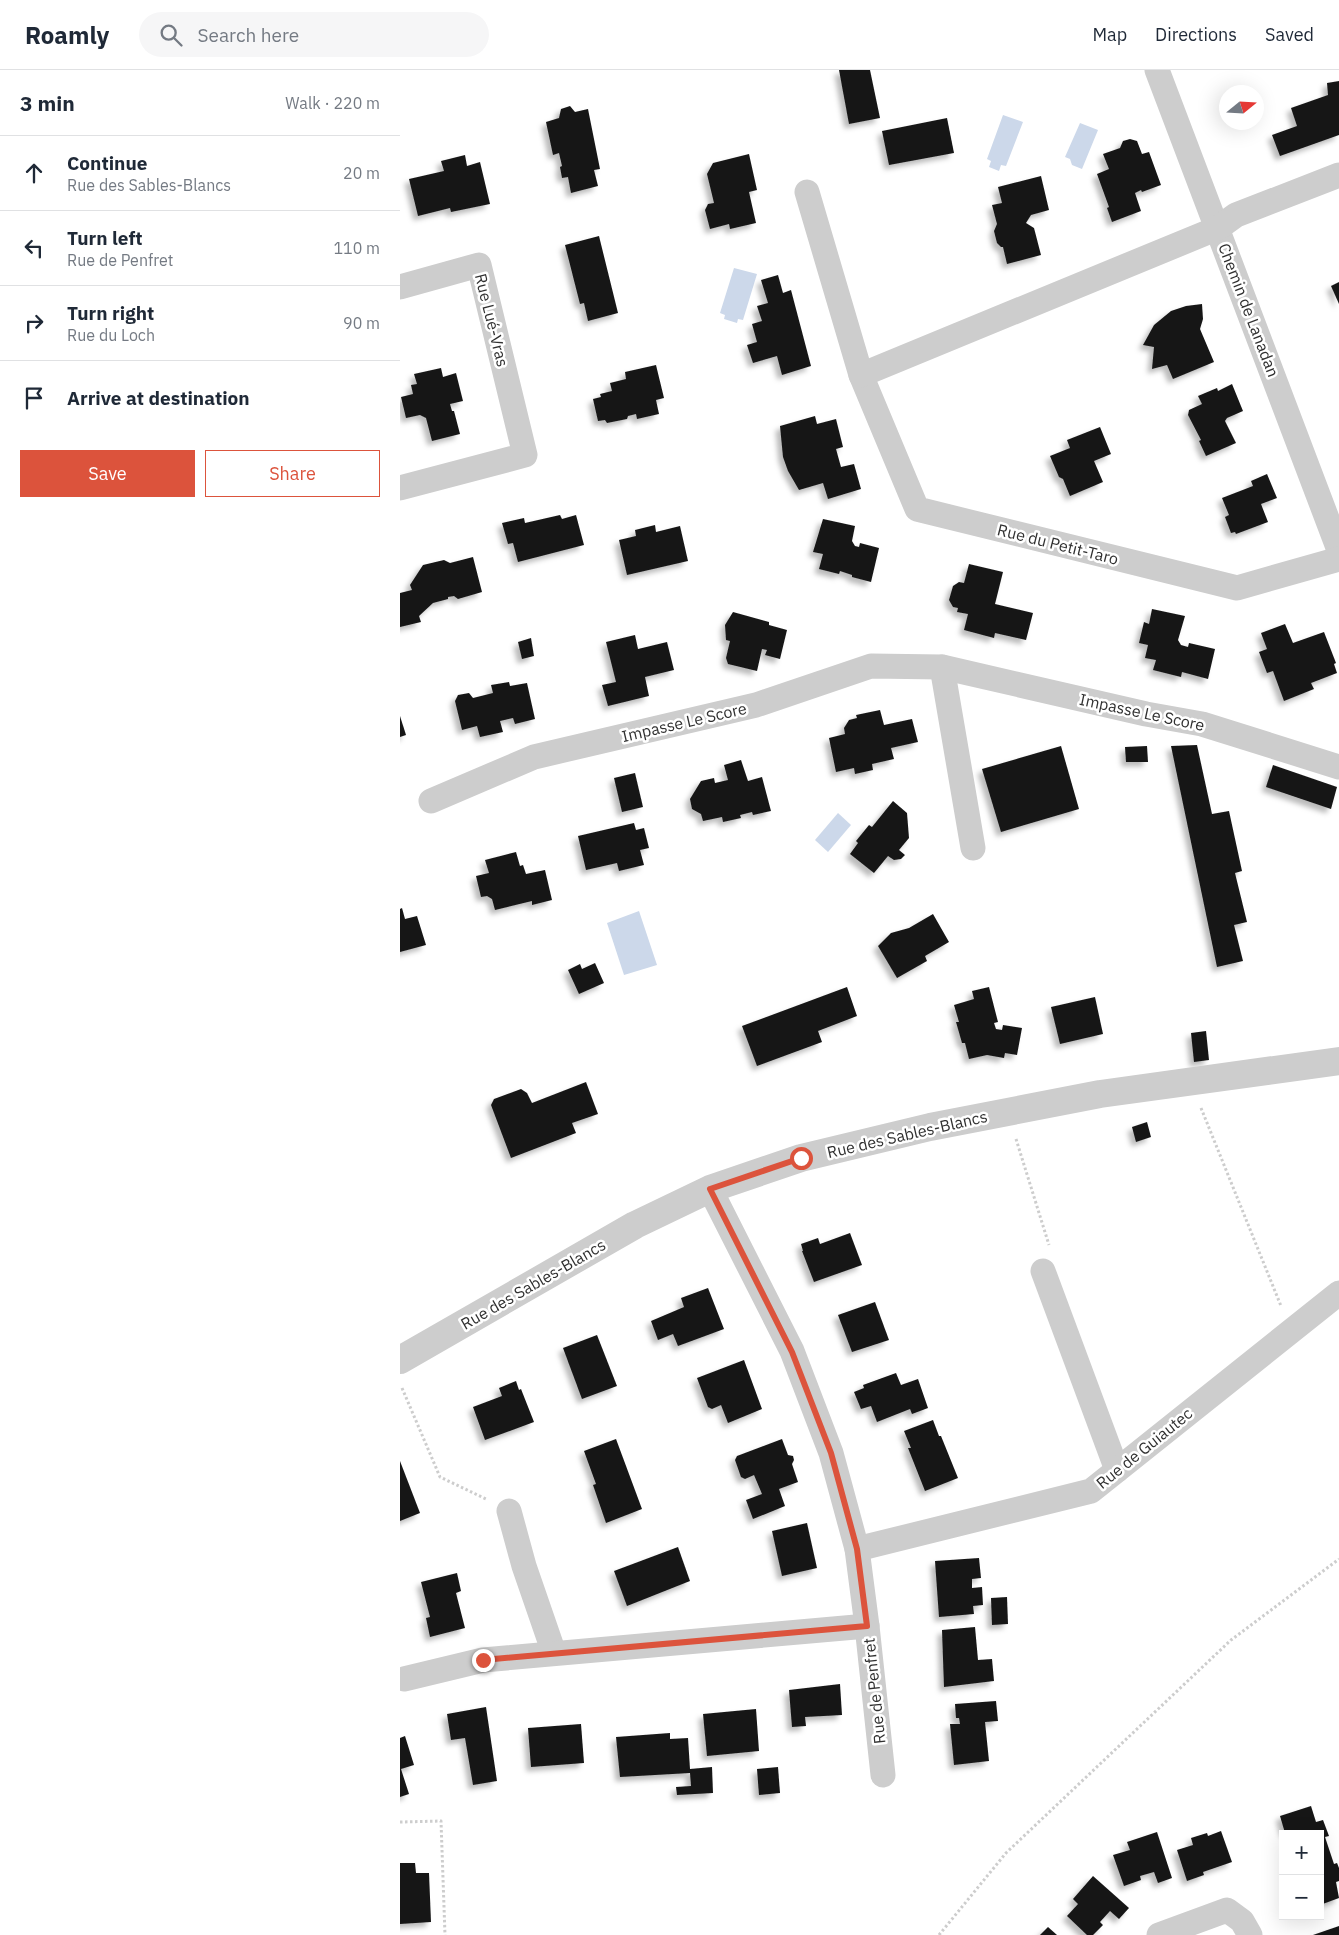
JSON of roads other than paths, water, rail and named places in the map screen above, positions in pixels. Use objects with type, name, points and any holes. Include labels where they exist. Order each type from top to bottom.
[{"type":"street","name":"Chemin de Lanadan","points":[[1157,70],[1339,550]]},
{"type":"street","points":[[861,375],[1218,228],[1236,215],[1339,175]]},
{"type":"street","name":"Rue du Petit-Taro","points":[[807,192],[861,375],[917,509],[1237,588],[1339,559]]},
{"type":"street","name":"Rue Lué-Vras","points":[[400,287],[479,265],[525,455],[400,488]]},
{"type":"street","name":"Impasse Le Score","points":[[431,801],[534,757],[756,705],[871,666],[942,667],[1146,714],[1202,724],[1339,767]]},
{"type":"street","points":[[942,667],[973,848]]},
{"type":"street","name":"Rue des Sables-Blancs","points":[[400,1360],[635,1225],[710,1189],[801,1158],[930,1127],[1100,1094],[1339,1061]]},
{"type":"street","name":"Rue de Penfret","points":[[710,1189],[792,1352],[831,1453],[857,1549],[883,1775]]},
{"type":"street","points":[[1043,1271],[1117,1470]]},
{"type":"street","name":"Rue de Guiautec","points":[[857,1549],[1091,1491],[1290,1330],[1339,1293]]},
{"type":"street","points":[[510,1511],[524,1566],[554,1653]]},
{"type":"street","points":[[404,1679],[483,1660],[867,1626]]},
{"type":"street","points":[[1159,1935],[1226,1910],[1242,1922],[1250,1935]]},
{"type":"water","points":[[1003,115],[1023,122],[1006,166],[1001,165],[999,171],[989,167],[991,161],[987,159]]},
{"type":"water","points":[[1080,123],[1098,130],[1082,169],[1072,165],[1070,159],[1065,157]]},
{"type":"water","points":[[734,268],[757,274],[743,320],[738,319],[737,323],[724,319],[725,315],[720,313]]},
{"type":"water","points":[[838,813],[851,825],[828,852],[815,840]]},
{"type":"water","points":[[639,911],[657,965],[624,975],[607,923]]}]
